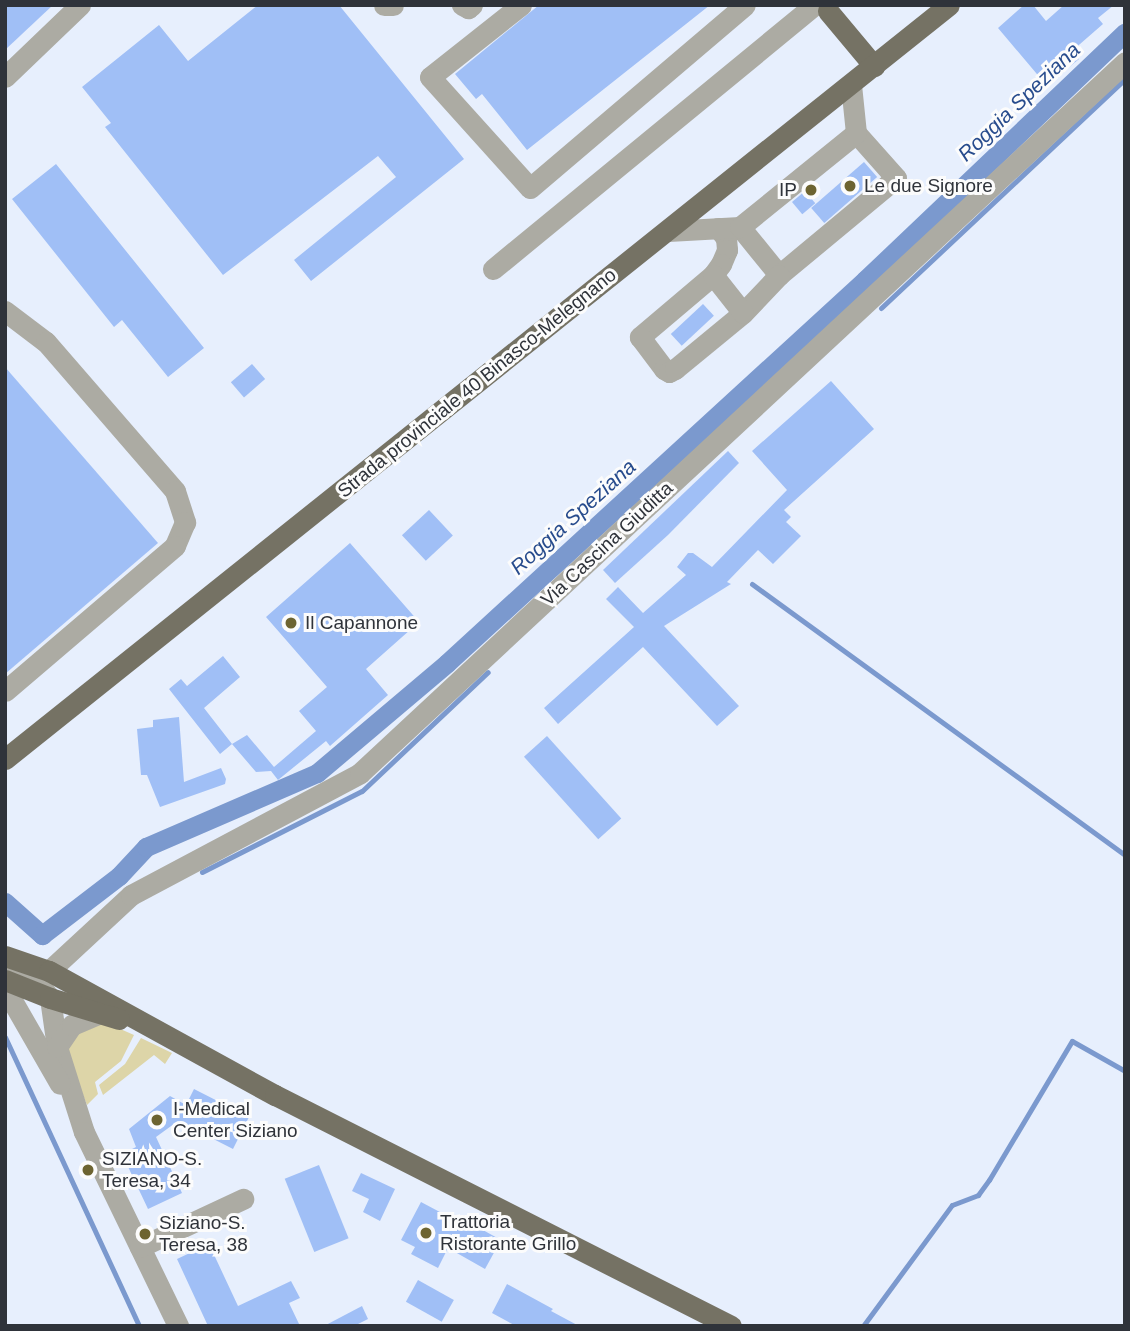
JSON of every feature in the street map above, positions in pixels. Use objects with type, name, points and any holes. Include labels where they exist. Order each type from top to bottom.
[{"type":"main road","name":"Strada provinciale 40 Binasco-Melegnano","points":[[5,760],[949,5]]},
{"type":"main road","points":[[820,7],[874,66]]},
{"type":"main road","points":[[5,956],[49,971],[142,1024],[731,1326]]},
{"type":"main road","points":[[5,980],[98,1014],[142,1024]]},
{"type":"street","points":[[5,77],[80,5]]},
{"type":"street","points":[[384,5],[393,5]]},
{"type":"street","points":[[462,5],[468,8],[472,5]]},
{"type":"street","points":[[521,5],[430,77],[530,188],[746,5]]},
{"type":"street","points":[[493,269],[820,7]]},
{"type":"street","name":"Via Cascina Giuditta","points":[[49,971],[131,895],[360,773],[1125,62]]},
{"type":"street","points":[[718,228],[726,238],[727,250],[713,275],[643,331],[641,341],[669,372],[743,313],[779,275],[896,178],[856,133],[851,85]]},
{"type":"street","points":[[668,230],[740,227],[856,133]]},
{"type":"street","points":[[740,227],[779,275]]},
{"type":"street","points":[[713,275],[743,313]]},
{"type":"street","points":[[5,311],[46,342],[175,491],[185,522],[175,546],[5,691]]},
{"type":"street","points":[[5,969],[40,986],[50,998],[57,1047],[78,1116]]},
{"type":"street","points":[[5,994],[10,997],[78,1116],[178,1326]]},
{"type":"street","points":[[57,1047],[72,1025],[98,1014]]},
{"type":"street","points":[[140,1247],[243,1199]]},
{"type":"shaded area","points":[[82,1024],[109,1024],[134,1035],[121,1061],[95,1082],[98,1094],[87,1105],[67,1055],[71,1035]]},
{"type":"shaded area","points":[[141,1038],[172,1053],[165,1064],[154,1055],[103,1095],[99,1085],[125,1064]]},
{"type":"building","points":[[5,5],[53,5],[5,50]]},
{"type":"building","points":[[258,5],[339,5],[464,159],[311,281],[294,260],[396,177],[378,156],[223,275],[105,127],[111,123],[82,87],[159,25],[188,61]]},
{"type":"building","points":[[539,5],[710,5],[527,150],[482,94],[476,99],[455,74]]},
{"type":"building","points":[[1024,5],[1033,5],[1046,21],[1064,5],[1114,5],[1098,18],[1103,24],[1072,51],[1079,59],[1047,86],[998,28]]},
{"type":"building","points":[[864,162],[877,177],[824,223],[811,208]]},
{"type":"building","points":[[56,164],[204,348],[168,377],[122,320],[114,327],[12,199]]},
{"type":"building","points":[[805,191],[815,203],[802,214],[792,202]]},
{"type":"building","points":[[703,304],[714,316],[682,346],[671,334]]},
{"type":"building","points":[[252,364],[265,379],[244,397],[231,382]]},
{"type":"building","points":[[5,367],[158,543],[5,674]]},
{"type":"building","points":[[831,381],[874,429],[784,510],[791,517],[786,522],[801,536],[773,564],[758,550],[727,582],[731,584],[664,626],[739,706],[717,726],[643,647],[558,724],[544,708],[634,627],[606,599],[618,587],[643,613],[686,575],[677,567],[688,553],[693,553],[712,567],[787,490],[752,451]]},
{"type":"building","points":[[728,451],[739,463],[668,535],[615,583],[603,570]]},
{"type":"building","points":[[429,510],[453,536],[426,561],[402,535]]},
{"type":"building","points":[[350,543],[419,622],[366,669],[388,695],[330,746],[326,741],[278,780],[271,771],[256,772],[232,744],[247,735],[274,767],[316,731],[299,711],[327,687],[266,617]]},
{"type":"building","points":[[223,656],[240,677],[204,708],[232,744],[220,754],[169,689],[181,679],[187,686]]},
{"type":"building","points":[[179,717],[184,782],[221,768],[226,779],[225,784],[160,807],[147,775],[141,775],[137,729],[153,727],[153,720]]},
{"type":"building","points":[[547,736],[621,818],[598,839],[524,757]]},
{"type":"building","points":[[194,1089],[249,1117],[233,1149],[178,1121],[156,1137],[182,1193],[148,1209],[122,1154],[136,1147],[129,1129],[170,1096],[186,1105]]},
{"type":"building","points":[[319,1165],[349,1238],[314,1252],[285,1179]]},
{"type":"building","points":[[361,1173],[395,1189],[380,1221],[363,1212],[369,1199],[352,1191]]},
{"type":"building","points":[[421,1202],[470,1228],[472,1224],[501,1240],[485,1269],[448,1248],[438,1268],[411,1254],[415,1247],[401,1240]]},
{"type":"building","points":[[209,1244],[238,1306],[291,1281],[300,1298],[289,1303],[300,1326],[208,1326],[177,1259]]},
{"type":"building","points":[[418,1280],[454,1300],[442,1322],[406,1302]]},
{"type":"building","points":[[507,1284],[579,1326],[516,1326],[492,1313]]},
{"type":"building","points":[[362,1306],[368,1319],[354,1326],[324,1326]]},
{"type":"waterway","name":"Roggia Speziana","points":[[5,902],[42,935],[119,876],[146,847],[317,773],[447,663],[865,280],[1125,32]]},
{"type":"waterway","points":[[881,308],[1125,79]]},
{"type":"waterway","name":"Roggia Speziana","points":[[634,489],[642,496]]},
{"type":"waterway","points":[[752,584],[1125,855]]},
{"type":"waterway","points":[[202,872],[362,791],[488,672]]},
{"type":"waterway","points":[[5,1037],[139,1326]]},
{"type":"waterway","points":[[863,1326],[952,1205],[978,1195],[1072,1041],[1125,1071]]},
{"type":"place","name":"Le due Signore","points":[[850,186]]},
{"type":"place","name":"IP","points":[[811,190]]},
{"type":"place","name":"Il Capannone","points":[[291,623]]},
{"type":"place","name":"I-Medical Center Siziano","points":[[157,1120]]},
{"type":"place","name":"SIZIANO-S. Teresa, 34","points":[[88,1170]]},
{"type":"place","name":"Trattoria Ristorante Grillo","points":[[426,1233]]},
{"type":"place","name":"Siziano-S. Teresa, 38","points":[[145,1234]]}]
